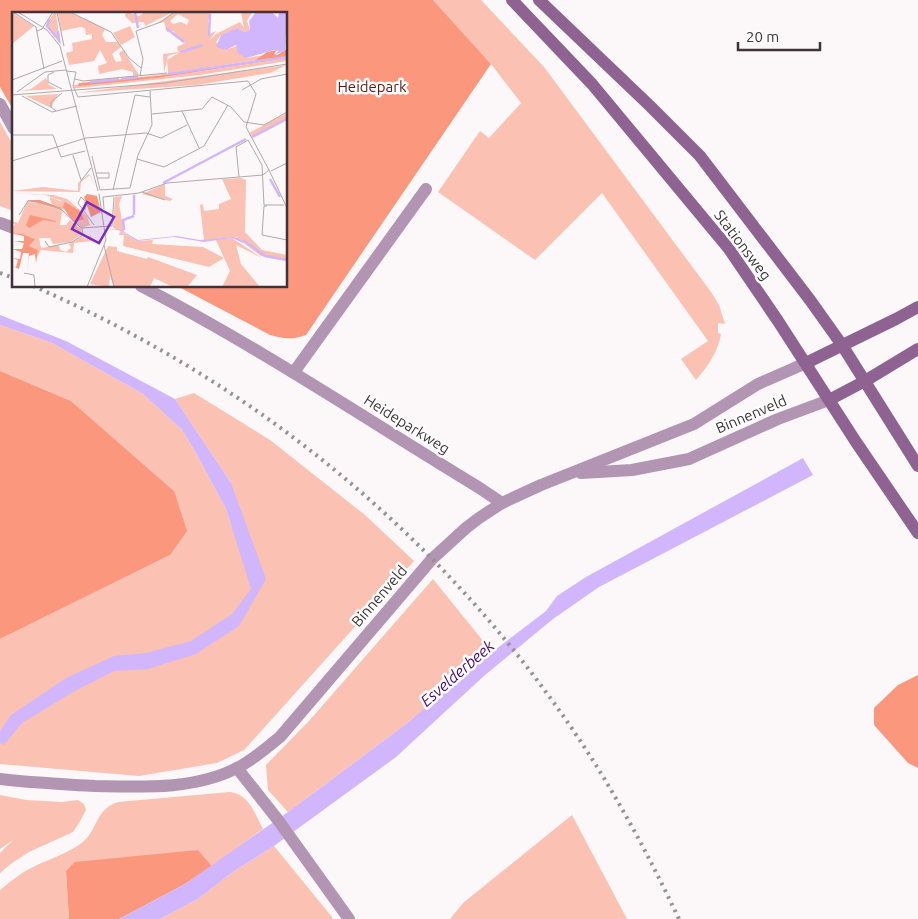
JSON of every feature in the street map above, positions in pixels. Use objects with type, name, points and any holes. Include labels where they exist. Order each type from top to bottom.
[{"type":"main road","name":"Stationsweg","points":[[512,0],[592,84],[729,249],[918,533]]},
{"type":"main road","name":"Stationsweg","points":[[539,0],[700,156],[810,300],[865,381],[918,466]]},
{"type":"main road","points":[[806,363],[918,307]]},
{"type":"main road","points":[[829,400],[918,350]]},
{"type":"street","points":[[0,104],[12,125]]},
{"type":"street","points":[[294,372],[426,189]]},
{"type":"street","points":[[0,223],[12,227]]},
{"type":"street","name":"Heideparkweg","points":[[145,288],[294,372],[502,503]]},
{"type":"street","name":"Binnenveld","points":[[0,779],[36,784],[132,787],[190,783],[208,779],[237,768],[258,755],[280,737],[432,559],[466,528],[494,508],[541,485],[694,424],[758,384],[806,363]]},
{"type":"street","name":"Binnenveld","points":[[568,474],[632,470],[689,460],[778,419],[829,400]]},
{"type":"street","points":[[237,768],[295,843],[349,919]]},
{"type":"shaded area","points":[[433,0],[481,0],[544,67],[711,292],[719,305],[725,324],[718,323],[718,333],[721,334],[718,347],[696,380],[681,359],[708,341],[602,193],[535,260],[438,192],[480,131],[489,138],[521,103],[491,64]]},
{"type":"shaded area","points":[[0,122],[12,143],[12,210],[0,206]]},
{"type":"shaded area","points":[[0,315],[66,341],[175,399],[231,483],[266,579],[239,626],[196,654],[148,669],[114,671],[73,692],[22,723],[4,745],[0,743],[0,731],[11,715],[66,678],[114,656],[146,653],[191,641],[232,614],[251,589],[226,509],[182,430],[143,394],[52,343],[0,325]]},
{"type":"shaded area","points":[[0,325],[52,343],[143,394],[182,430],[226,509],[232,528],[231,483],[175,399],[194,393],[270,440],[365,515],[414,561],[244,750],[217,763],[139,776],[0,764],[0,639],[170,555],[174,491],[71,401],[0,371]]},
{"type":"shaded area","points":[[803,458],[813,475],[599,587],[553,619],[485,675],[396,757],[274,846],[233,872],[198,899],[160,919],[119,919],[185,884],[288,812],[406,724],[474,666],[546,611],[557,596],[586,577]]},
{"type":"shaded area","points":[[433,579],[492,652],[406,724],[288,812],[268,790],[266,765],[309,721]]},
{"type":"shaded area","points":[[230,792],[237,794],[247,801],[263,829],[212,866],[198,850],[66,871],[69,919],[0,919],[0,890],[26,871],[79,845],[89,836],[105,809],[111,805],[118,802]]},
{"type":"shaded area","points":[[0,795],[26,800],[62,802],[78,800],[84,804],[86,810],[73,832],[29,852],[0,873],[0,853],[13,840],[0,849]]},
{"type":"shaded area","points":[[572,815],[627,919],[450,919],[463,903]]},
{"type":"shaded area","points":[[274,846],[332,919],[160,919],[198,899],[233,872]]},
{"type":"green space","name":"Heidepark","points":[[0,0],[433,0],[491,64],[306,335],[292,338],[270,335],[181,288],[288,288],[288,12],[12,12],[12,108],[0,87]]},
{"type":"green space","points":[[0,371],[71,401],[174,491],[187,531],[170,555],[0,639]]},
{"type":"green space","points":[[918,675],[918,768],[908,763],[874,725],[874,708],[898,685]]},
{"type":"green space","points":[[198,850],[212,866],[185,884],[119,919],[69,919],[66,871],[75,862]]},
{"type":"railway","points":[[0,273],[12,277]]},
{"type":"railway","points":[[37,288],[114,325],[192,369],[267,418],[338,472],[404,531],[467,595],[524,663],[577,736],[631,826],[679,919]]},
{"type":"water label","name":"Esvelderbeek","points":[[457,673]]}]
